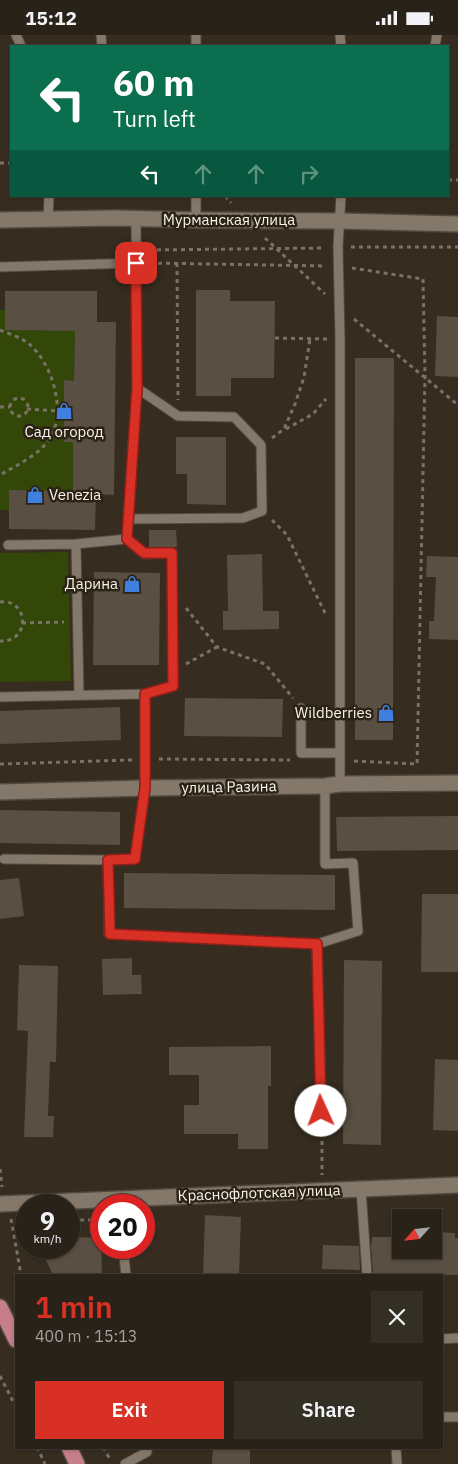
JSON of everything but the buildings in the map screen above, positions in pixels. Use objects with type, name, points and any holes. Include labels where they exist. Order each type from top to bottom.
[{"type":"main road","points":[[0,1307],[15,1338]]},
{"type":"main road","points":[[70,1449],[77,1464]]},
{"type":"street","name":"Мурманская улица","points":[[0,220],[136,219],[458,224]]},
{"type":"street","name":"улица Разина","points":[[0,792],[458,783]]},
{"type":"street","name":"Краснофлотская улица","points":[[155,1199],[458,1185]]},
{"type":"street","name":"Краснофлотская улица","points":[[0,1203],[90,1201]]},
{"type":"lane","points":[[48,220],[49,197]]},
{"type":"lane","points":[[196,197],[196,221]]},
{"type":"lane","points":[[108,860],[110,934],[317,944],[358,931],[353,863],[325,864],[333,785],[340,753],[340,339],[338,247],[341,197]]},
{"type":"lane","points":[[127,539],[137,388],[136,219]]},
{"type":"lane","points":[[0,267],[136,263]]},
{"type":"lane","points":[[129,519],[243,518],[262,511],[262,445],[234,417],[178,416],[137,388]]},
{"type":"lane","points":[[0,697],[145,694],[173,686],[172,553],[144,553],[127,539],[76,544],[8,545]]},
{"type":"lane","points":[[76,544],[79,695]]},
{"type":"lane","points":[[4,859],[135,859],[145,788],[145,694]]},
{"type":"lane","points":[[301,708],[301,753],[340,753]]},
{"type":"lane","points":[[317,944],[322,1129]]},
{"type":"lane","points":[[361,1189],[367,1274]]},
{"type":"lane","points":[[124,1259],[126,1274]]},
{"type":"lane","points":[[443,1339],[458,1338]]},
{"type":"lane","points":[[443,1417],[458,1417]]},
{"type":"lane","points":[[125,1464],[147,1452],[148,1449]]},
{"type":"lane","points":[[396,1449],[397,1464]]},
{"type":"path","points":[[135,250],[458,247]]},
{"type":"path","points":[[136,263],[338,266],[423,279],[424,386],[416,785]]},
{"type":"path","points":[[177,263],[178,416]]},
{"type":"path","points":[[0,330],[29,344],[48,368],[55,391],[58,411],[57,420],[50,439],[36,454],[0,475]]},
{"type":"path","points":[[274,338],[340,339]]},
{"type":"path","points":[[284,429],[304,377],[310,339]]},
{"type":"path","points":[[262,445],[284,429],[313,414],[339,383]]},
{"type":"path","points":[[20,399],[25,401],[28,406],[25,414],[19,416],[14,415],[10,407],[12,402],[20,399]]},
{"type":"path","points":[[0,407],[10,407]]},
{"type":"path","points":[[27,409],[58,411]]},
{"type":"path","points":[[262,511],[287,535],[327,616]]},
{"type":"path","points":[[172,590],[217,647],[264,664],[301,708]]},
{"type":"path","points":[[0,602],[10,603],[16,607],[21,612],[22,623],[19,634],[13,639],[0,641]]},
{"type":"path","points":[[22,623],[77,622]]},
{"type":"path","points":[[172,672],[217,647]]},
{"type":"path","points":[[0,764],[145,759],[211,760]]},
{"type":"path","points":[[322,1129],[322,1190]]},
{"type":"path","points":[[0,1375],[15,1405]]},
{"type":"path","points":[[38,1449],[45,1464]]},
{"type":"path","points":[[104,1449],[113,1464]]},
{"type":"green space","points":[[0,310],[5,310],[5,330],[75,331],[74,381],[64,381],[64,441],[73,442],[73,491],[9,490],[9,510],[0,510]]},
{"type":"green space","points":[[68,552],[71,681],[0,682],[0,553]]},
{"type":"place","name":"Сад огород","points":[[64,411]]},
{"type":"place","name":"Venezia","points":[[35,495]]},
{"type":"place","name":"Дарина","points":[[132,584]]},
{"type":"place","name":"Wildberries","points":[[386,713]]},
{"type":"route","points":[[136,263],[137,388],[127,539],[144,553],[172,553],[173,686],[145,694],[145,788],[135,859],[108,860],[110,934],[317,944],[321,1111]]}]
